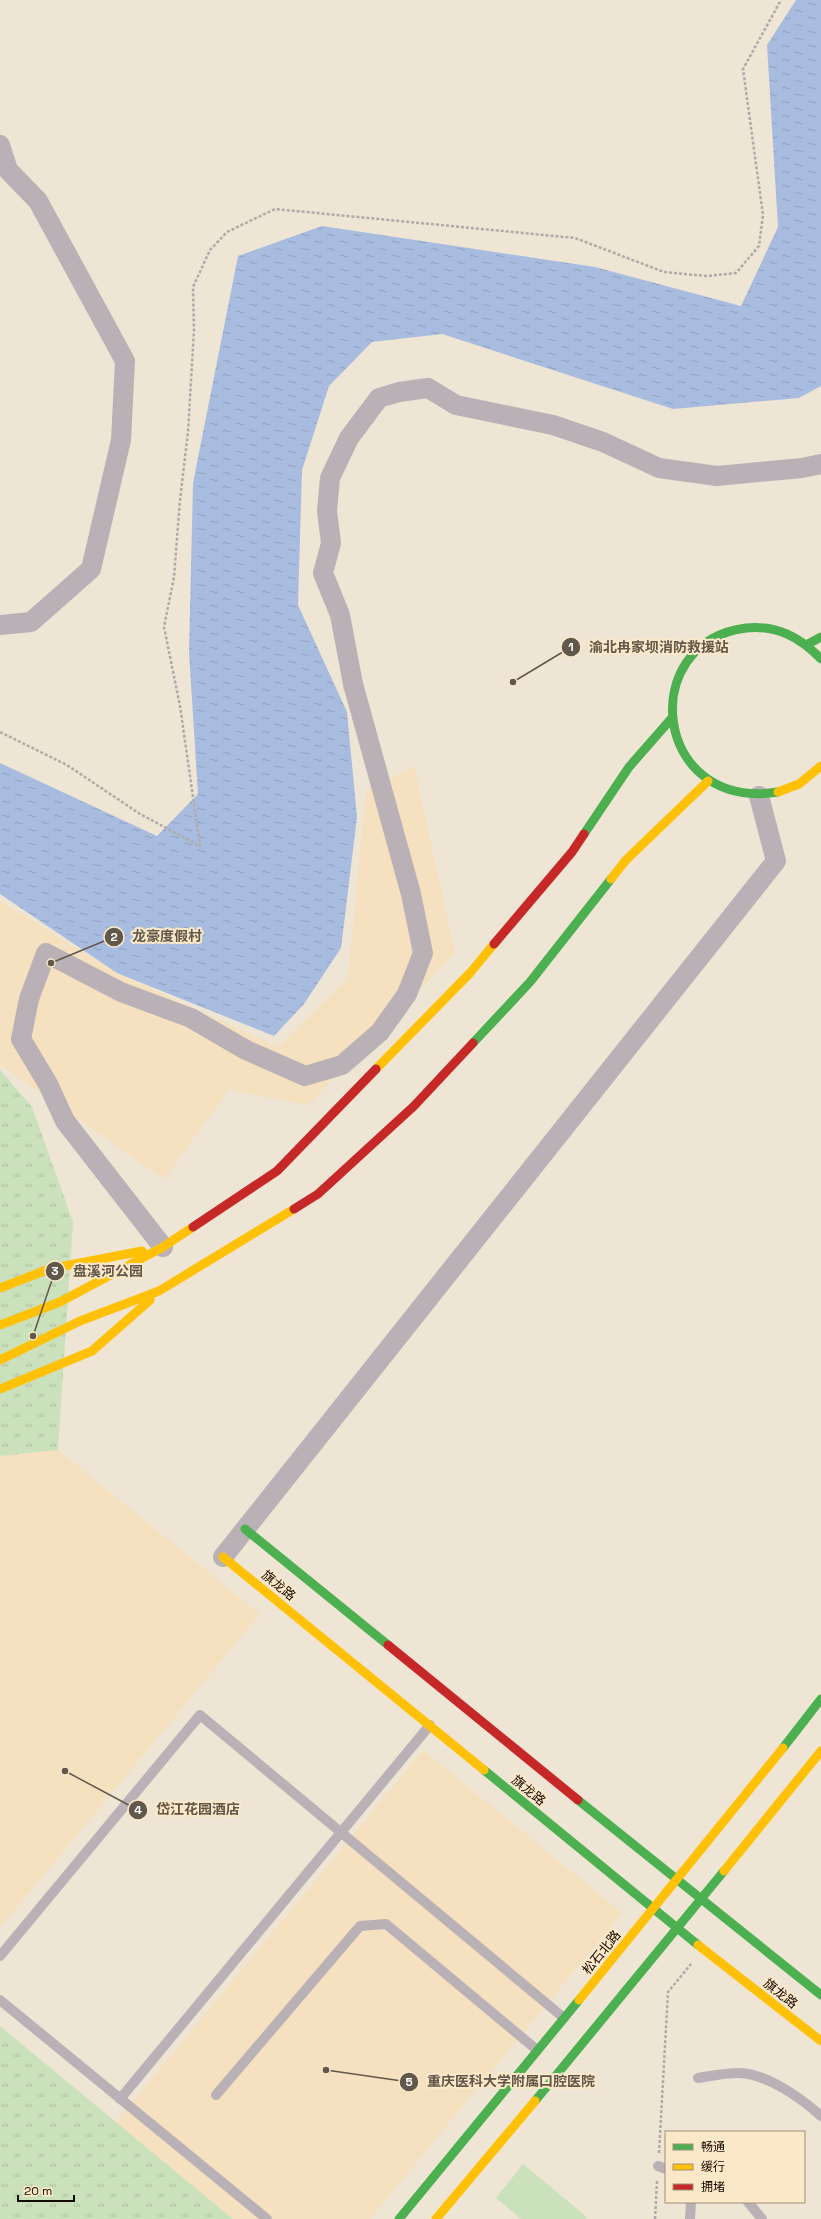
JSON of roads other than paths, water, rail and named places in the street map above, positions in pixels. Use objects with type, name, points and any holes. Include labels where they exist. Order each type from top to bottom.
[{"type":"main road","points":[[821,659],[808,644],[783,631],[755,626],[728,631],[703,645],[684,665],[674,691],[672,719],[677,743],[690,764],[708,781],[733,792],[759,796],[785,791],[812,780],[821,766]]},
{"type":"main road","points":[[808,644],[821,637]]},
{"type":"main road","points":[[0,1325],[60,1302],[163,1247],[277,1171],[470,972],[572,852],[629,767],[672,719]]},
{"type":"main road","points":[[0,1389],[92,1351],[159,1291],[318,1194],[414,1106],[530,982],[626,860],[708,781]]},
{"type":"main road","points":[[0,1288],[49,1269],[163,1247]]},
{"type":"main road","points":[[0,1360],[80,1321],[159,1291]]},
{"type":"main road","points":[[245,1529],[676,1880],[821,1995]]},
{"type":"main road","name":"旗龙路","points":[[223,1557],[678,1929],[821,2041]]},
{"type":"main road","name":"松石北路","points":[[399,2219],[564,2018],[821,1700]]},
{"type":"main road","points":[[436,2219],[702,1900],[821,1751]]},
{"type":"street","points":[[0,145],[8,170],[38,201],[125,361],[121,440],[91,569],[31,622],[0,625]]},
{"type":"street","points":[[163,1247],[65,1121],[48,1084],[21,1039],[29,999],[46,953],[121,992],[191,1018],[246,1050],[305,1076],[342,1065],[380,1032],[408,994],[423,953],[414,909],[353,684],[340,615],[323,572],[331,542],[327,511],[330,478],[350,438],[379,398],[399,392],[428,388],[456,405],[553,425],[603,442],[659,468],[717,476],[802,468],[821,464]]},
{"type":"street","points":[[223,1557],[776,861],[759,796]]},
{"type":"lane","points":[[0,1956],[200,1715],[564,2018]]},
{"type":"lane","points":[[120,2099],[430,1725]]},
{"type":"lane","points":[[216,2095],[360,1926],[386,1924],[537,2050]]},
{"type":"lane","points":[[0,2000],[267,2219]]},
{"type":"lane","points":[[698,2078],[739,2073],[764,2079],[805,2102],[821,2116]]},
{"type":"lane","points":[[690,2219],[691,2203]]},
{"type":"lane","points":[[749,2203],[762,2219]]},
{"type":"water","points":[[796,0],[821,0],[821,386],[799,398],[673,409],[442,334],[372,342],[329,386],[302,470],[298,605],[347,712],[357,817],[341,948],[304,1004],[274,1036],[117,973],[0,894],[0,763],[157,836],[198,794],[189,652],[193,483],[238,256],[322,226],[595,267],[741,306],[778,227],[767,45]]},
{"type":"place","name":"渝北冉家坝消防救援站","points":[[513,682]]},
{"type":"place","name":"龙豪度假村","points":[[51,963]]},
{"type":"place","name":"盘溪河公园","points":[[33,1336]]},
{"type":"place","name":"岱江花园酒店","points":[[65,1771]]},
{"type":"place","name":"重庆医科大学附属口腔医院","points":[[326,2070]]}]
